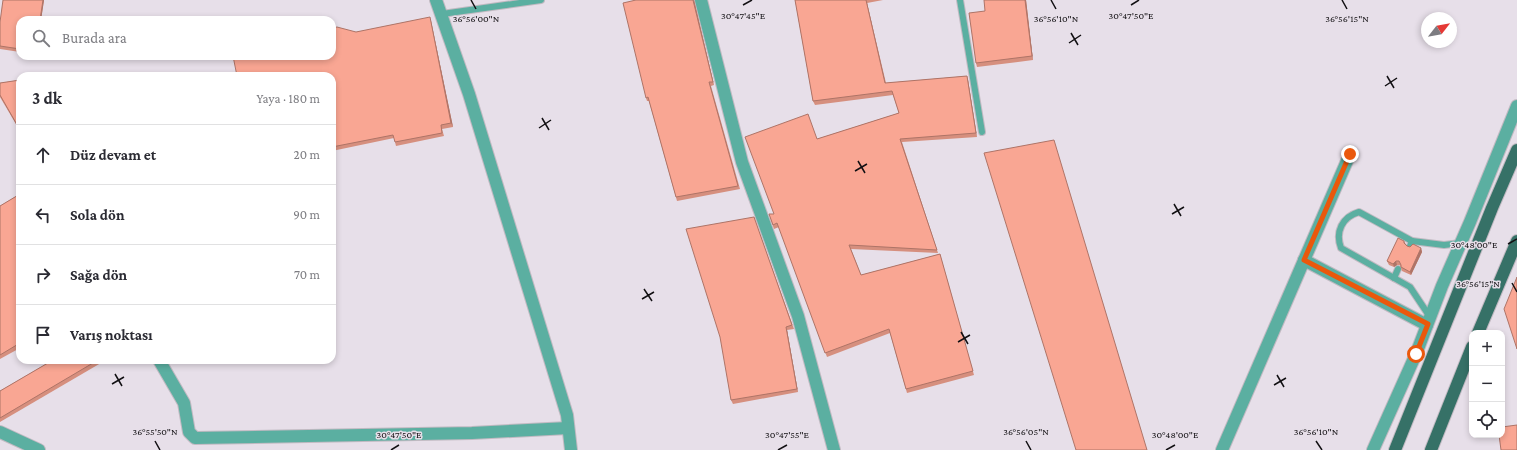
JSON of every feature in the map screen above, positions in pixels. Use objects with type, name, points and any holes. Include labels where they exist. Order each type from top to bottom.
[{"type":"main road","points":[[1395,450],[1492,208],[1517,150]]},
{"type":"main road","points":[[1479,330],[1517,241]]},
{"type":"main road","points":[[1431,450],[1469,355]]},
{"type":"street","points":[[436,0],[469,94],[567,415],[571,450]]},
{"type":"street","points":[[701,0],[742,162],[798,316],[834,450]]},
{"type":"street","points":[[1373,450],[1416,354],[1517,106]]},
{"type":"street","points":[[1222,450],[1350,154]]},
{"type":"street","points":[[1304,260],[1429,321]]},
{"type":"street","points":[[161,364],[184,404],[188,432],[195,438],[472,433],[568,428]]},
{"type":"street","points":[[0,432],[39,450]]},
{"type":"lane","points":[[442,14],[541,0]]},
{"type":"lane","points":[[960,0],[982,132]]},
{"type":"lane","points":[[1470,222],[1492,208]]},
{"type":"lane","points":[[1429,321],[1410,287],[1341,248],[1338,238],[1340,227],[1348,218],[1359,212],[1411,244],[1444,245],[1461,243]]},
{"type":"lane","points":[[1394,278],[1398,269]]},
{"type":"building","points":[[3,0],[43,0],[41,16],[16,16],[16,48],[0,46],[0,22]]},
{"type":"building","points":[[636,0],[693,0],[713,82],[709,82],[738,186],[676,197],[648,97],[646,98],[623,3]]},
{"type":"building","points":[[795,0],[866,0],[885,83],[967,76],[976,133],[900,139],[937,250],[849,245],[861,275],[940,254],[973,371],[906,389],[889,329],[825,353],[777,223],[773,225],[769,214],[774,214],[745,137],[808,114],[817,139],[899,113],[892,91],[813,101]]},
{"type":"building","points":[[984,0],[1025,0],[1032,56],[976,63],[969,13],[985,11]]},
{"type":"building","points":[[430,17],[451,123],[441,125],[442,133],[395,142],[393,135],[336,146],[336,72],[236,72],[234,60],[336,60],[336,27],[356,32]]},
{"type":"building","points":[[16,81],[16,123],[0,95],[0,83]]},
{"type":"building","points":[[1054,140],[1147,450],[1076,450],[984,153]]},
{"type":"building","points":[[16,196],[16,345],[0,355],[0,206]]},
{"type":"building","points":[[754,217],[792,325],[786,327],[797,389],[731,400],[720,337],[686,229]]},
{"type":"building","points":[[1398,238],[1404,241],[1407,246],[1410,247],[1413,244],[1421,248],[1410,272],[1401,267],[1399,261],[1396,261],[1393,264],[1387,261]]},
{"type":"building","points":[[1517,277],[1517,349],[1504,309]]},
{"type":"building","points":[[46,364],[91,364],[0,418],[0,391]]},
{"type":"building","points":[[1517,425],[1517,450],[1501,450],[1499,438],[1505,438],[1505,427]]},
{"type":"route","points":[[1350,154],[1304,260],[1428,324],[1416,354]]}]
